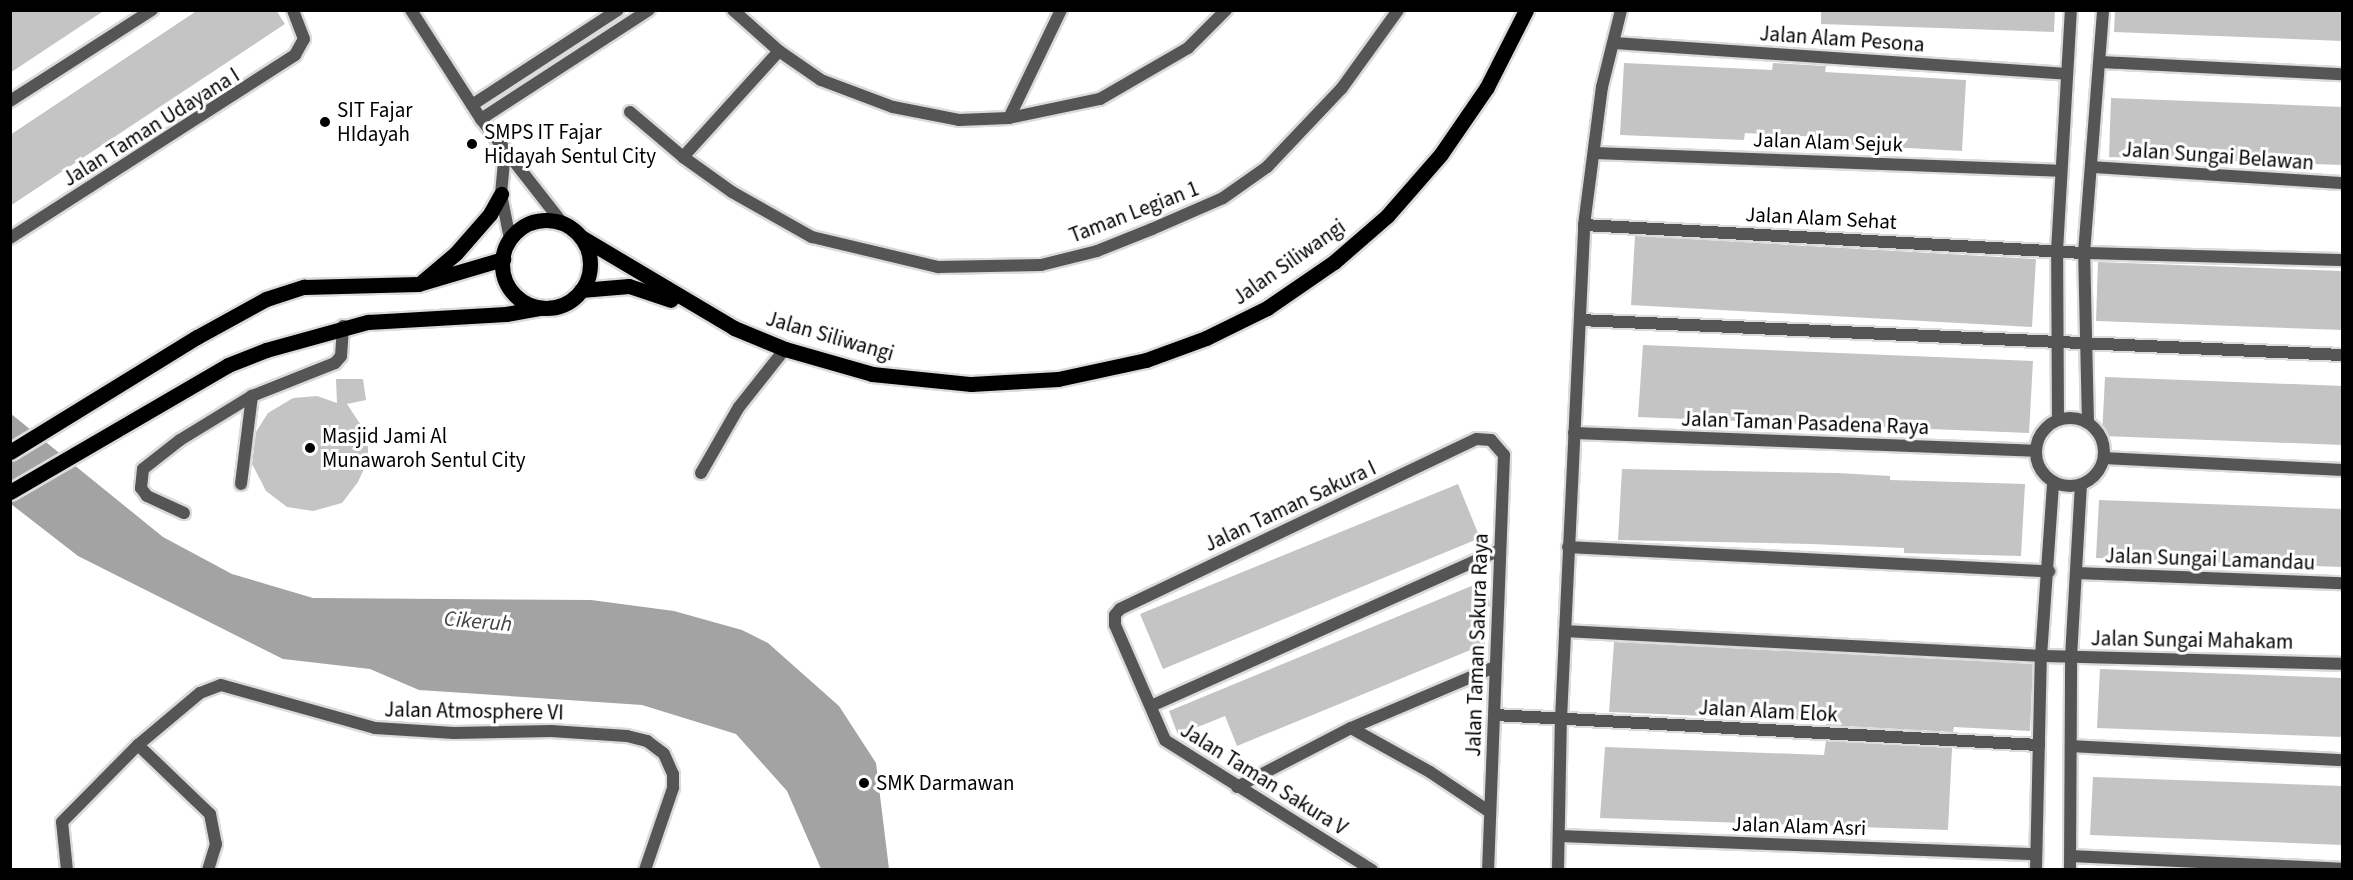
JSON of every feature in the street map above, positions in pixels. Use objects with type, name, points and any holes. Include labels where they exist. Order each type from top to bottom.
[{"type":"main road","name":"Jalan Siliwangi","points":[[581,290],[629,286],[694,307],[785,349],[872,374],[971,384],[1058,379],[1146,360],[1206,339],[1267,308],[1334,262],[1386,216],[1448,144],[1487,87],[1526,10]]},
{"type":"main road","points":[[418,284],[456,253],[501,194]]},
{"type":"main road","points":[[10,492],[228,365],[343,326],[540,308],[563,304],[581,290],[589,269],[586,247],[581,237],[562,224],[540,221],[528,224],[510,239],[502,270],[511,291],[519,299],[540,308]]},
{"type":"main road","name":"Jalan Siliwangi","points":[[581,237],[694,307]]},
{"type":"main road","points":[[10,452],[197,337],[266,299],[304,287],[418,284],[503,259]]},
{"type":"street","points":[[10,101],[152,10]]},
{"type":"street","name":"Jalan Taman Udayana I","points":[[10,238],[276,70],[295,55],[304,39],[294,10]]},
{"type":"street","points":[[411,10],[481,119],[562,224]]},
{"type":"street","points":[[481,119],[649,10]]},
{"type":"street","points":[[733,10],[779,51],[821,80],[893,107],[959,120],[1009,118],[1100,99],[1188,48],[1226,10]]},
{"type":"street","points":[[1009,118],[1061,10]]},
{"type":"street","name":"Taman Legian 1","points":[[630,112],[683,157],[786,225],[812,237],[938,267],[1041,265],[1097,251],[1152,229],[1223,198],[1267,167],[1311,126],[1342,88],[1398,10]]},
{"type":"street","points":[[1558,870],[1561,719],[1584,225],[1602,87],[1621,10]]},
{"type":"street","points":[[2058,420],[2057,251],[2071,10]]},
{"type":"street","points":[[2088,423],[2084,253],[2101,63],[2103,10]]},
{"type":"street","points":[[472,105],[613,14],[616,31]]},
{"type":"street","name":"Jalan Alam Pesona","points":[[1614,43],[2067,74]]},
{"type":"street","points":[[683,157],[779,51]]},
{"type":"street","points":[[2101,63],[2343,74]]},
{"type":"street","points":[[505,151],[501,194],[510,239]]},
{"type":"street","name":"Jalan Alam Sejuk","points":[[1594,153],[2060,171]]},
{"type":"street","name":"Jalan Sungai Belawan","points":[[2091,167],[2343,183]]},
{"type":"street","name":"Jalan Alam Sehat","points":[[1584,225],[2084,253],[2343,260]]},
{"type":"street","points":[[1580,320],[2086,341],[2343,355]]},
{"type":"street","points":[[184,513],[147,496],[141,488],[143,469],[180,440],[252,396],[335,363],[340,356],[343,326]]},
{"type":"street","points":[[701,473],[744,399],[785,349]]},
{"type":"street","points":[[241,484],[252,396]]},
{"type":"street","points":[[2068,418],[2088,423],[2102,438],[2104,458],[2097,475],[2081,485],[2053,483],[2040,470],[2035,451],[2042,432],[2058,420],[2068,418]]},
{"type":"street","name":"Jalan Taman Pasadena Raya","points":[[1574,433],[2035,451]]},
{"type":"street","name":"Jalan Taman Sakura Raya","points":[[1477,439],[1491,440],[1504,455],[1488,870]]},
{"type":"street","name":"Jalan Taman Sakura I","points":[[1120,609],[1477,439]]},
{"type":"street","points":[[2104,458],[2343,470]]},
{"type":"street","points":[[2036,870],[2041,656],[2049,571],[2053,483]]},
{"type":"street","points":[[2070,870],[2072,657],[2081,485]]},
{"type":"street","points":[[1568,547],[2049,571]]},
{"type":"street","points":[[1151,706],[1499,550]]},
{"type":"street","name":"Jalan Sungai Lamandau","points":[[2076,573],[2343,584]]},
{"type":"street","name":"Jalan Taman Sakura V","points":[[1120,609],[1115,625],[1165,740],[1372,870]]},
{"type":"street","name":"Jalan Sungai Mahakam","points":[[1565,631],[2041,656],[2343,664]]},
{"type":"street","points":[[1237,786],[1351,728],[1495,667]]},
{"type":"street","name":"Jalan Atmosphere VI","points":[[67,870],[62,822],[138,745],[200,693],[221,685],[375,728],[627,736],[647,741],[664,754],[674,774],[673,788],[645,870]]},
{"type":"street","name":"Jalan Alam Elok","points":[[1495,715],[2039,745]]},
{"type":"street","points":[[1351,728],[1430,772],[1490,812]]},
{"type":"street","points":[[138,745],[210,814],[216,844],[208,870]]},
{"type":"street","points":[[2071,746],[2343,760]]},
{"type":"street","name":"Jalan Alam Asri","points":[[1560,836],[2036,854]]},
{"type":"street","points":[[2071,856],[2343,869]]},
{"type":"water","name":"Cikeruh","points":[[10,413],[163,537],[232,574],[313,598],[591,600],[674,611],[742,630],[768,643],[839,706],[876,763],[889,869],[821,869],[787,791],[736,734],[642,705],[419,690],[370,669],[283,659],[78,556],[11,504]]},
{"type":"building","points":[[10,10],[105,10],[10,73]]},
{"type":"building","points":[[198,10],[276,10],[285,24],[10,206],[10,135]]},
{"type":"building","points":[[1821,10],[2055,10],[2054,32],[1821,24]]},
{"type":"building","points":[[2115,10],[2343,12],[2343,41],[2114,32]]},
{"type":"building","points":[[1624,63],[1772,70],[1773,63],[1826,66],[1825,72],[1966,80],[1962,151],[1838,144],[1838,138],[1745,133],[1744,140],[1620,135]]},
{"type":"building","points":[[2111,98],[2343,107],[2343,165],[2109,157]]},
{"type":"building","points":[[1635,236],[2036,259],[2032,327],[1631,305]]},
{"type":"building","points":[[2098,262],[2343,271],[2343,330],[2096,321]]},
{"type":"building","points":[[1643,345],[2033,361],[2029,433],[1638,417]]},
{"type":"building","points":[[2105,377],[2343,386],[2343,445],[2102,436]]},
{"type":"building","name":"Masjid Jami Al Munawaroh Sentul City","points":[[336,379],[363,379],[366,400],[347,404],[368,436],[368,460],[358,482],[342,503],[313,511],[287,507],[266,491],[252,464],[256,432],[268,413],[293,398],[317,396],[337,403]]},
{"type":"building","points":[[1622,469],[1837,473],[1890,476],[1890,480],[2025,484],[2021,556],[1904,553],[1904,548],[1811,544],[1618,540]]},
{"type":"building","points":[[1458,484],[1480,538],[1163,669],[1140,614]]},
{"type":"building","points":[[2099,500],[2343,509],[2343,567],[2096,558]]},
{"type":"building","points":[[1486,580],[1490,606],[1473,613],[1485,644],[1237,746],[1225,716],[1178,735],[1169,711]]},
{"type":"building","points":[[1614,642],[2033,664],[2030,731],[1954,727],[1953,732],[1826,725],[1827,721],[1609,712]]},
{"type":"building","points":[[2100,669],[2343,678],[2343,737],[2097,728]]},
{"type":"building","points":[[1826,741],[1952,748],[1948,830],[1600,818],[1605,747],[1824,755]]},
{"type":"building","points":[[2093,777],[2343,786],[2343,845],[2090,835]]},
{"type":"place","name":"SIT Fajar HIdayah","points":[[325,122]]},
{"type":"place","name":"SMPS IT Fajar Hidayah Sentul City","points":[[472,144]]},
{"type":"place","name":"Masjid Jami Al Munawaroh Sentul City","points":[[310,448]]},
{"type":"place","name":"SMK Darmawan","points":[[864,783]]}]
